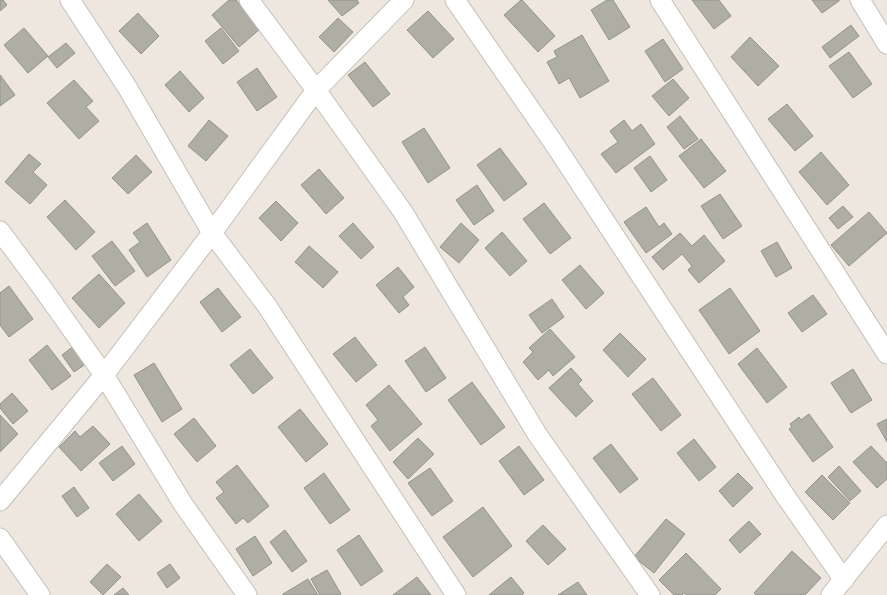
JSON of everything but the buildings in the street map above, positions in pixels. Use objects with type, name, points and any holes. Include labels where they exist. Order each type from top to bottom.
[{"type":"street","points":[[70,0],[127,87],[212,233],[267,306],[456,595]]},
{"type":"street","points":[[249,0],[316,90],[403,212],[537,434],[650,595]]},
{"type":"street","points":[[0,501],[104,375],[212,233],[316,90],[404,0]]},
{"type":"street","points":[[455,0],[555,145],[784,494],[844,580]]},
{"type":"street","points":[[660,0],[887,354]]},
{"type":"street","points":[[860,0],[887,44]]},
{"type":"street","points":[[0,231],[104,375],[183,504],[246,595]]},
{"type":"street","points":[[831,595],[844,580],[881,544],[887,524]]},
{"type":"street","points":[[0,538],[40,595]]}]
